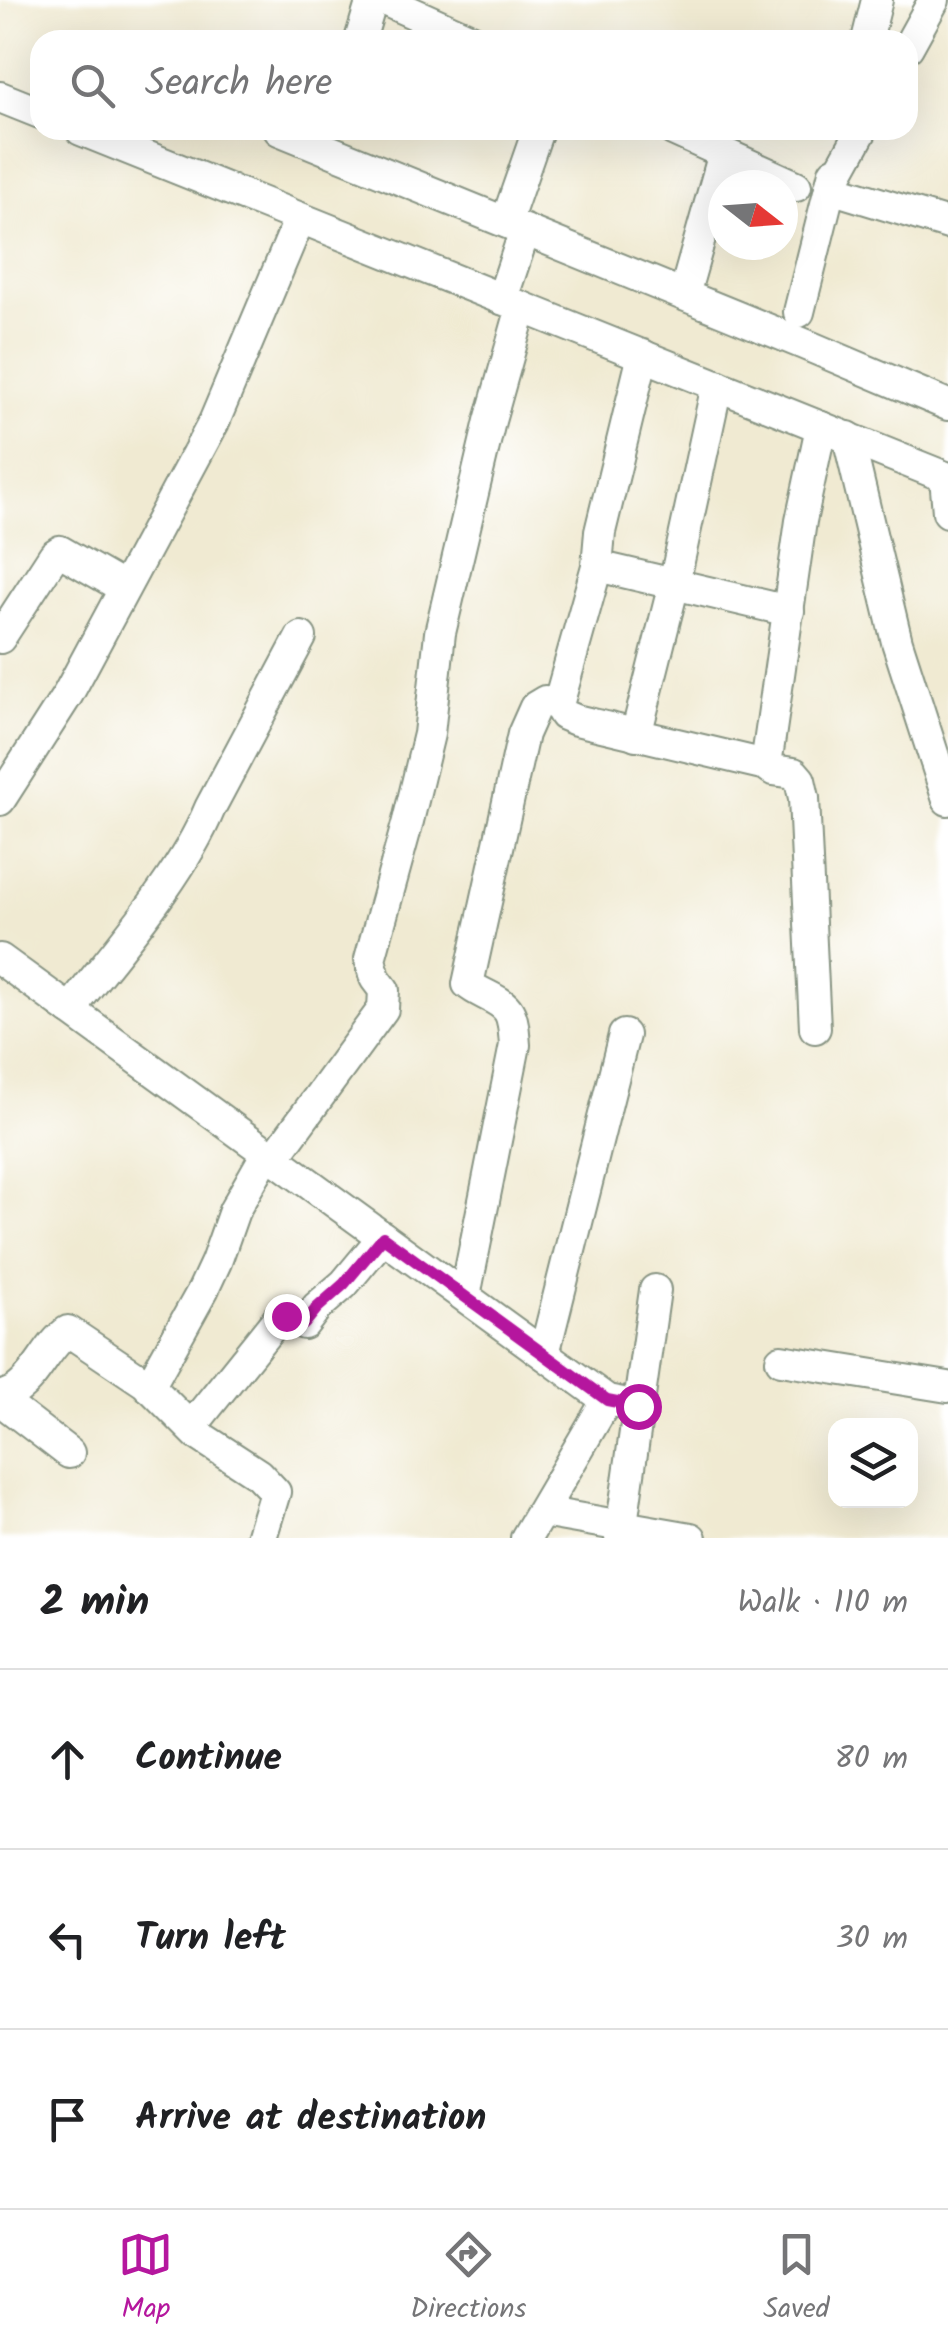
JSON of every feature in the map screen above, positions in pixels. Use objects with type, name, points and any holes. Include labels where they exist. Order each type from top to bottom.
[{"type":"street","points":[[363,30],[372,0]]},
{"type":"street","points":[[384,0],[451,30]]},
{"type":"street","points":[[870,30],[878,0]]},
{"type":"street","points":[[917,30],[934,0]]},
{"type":"street","points":[[0,98],[30,110]]},
{"type":"street","points":[[106,140],[947,478],[948,512]]},
{"type":"street","points":[[329,140],[516,226],[948,405]]},
{"type":"street","points":[[149,1387],[203,1290],[234,1211],[270,1155],[383,1009],[384,990],[375,978],[370,959],[429,734],[440,633],[490,421],[512,303],[516,226],[536,140]]},
{"type":"street","points":[[695,140],[761,170]]},
{"type":"street","points":[[799,312],[842,140]]},
{"type":"street","points":[[830,188],[856,140]]},
{"type":"street","points":[[684,295],[724,153]]},
{"type":"street","points":[[830,188],[948,224]]},
{"type":"street","points":[[0,800],[68,694],[214,422],[300,218]]},
{"type":"street","points":[[558,706],[597,566],[600,532],[644,355]]},
{"type":"street","points":[[636,735],[717,385]]},
{"type":"street","points":[[766,765],[802,521],[835,432]]},
{"type":"street","points":[[835,432],[948,800]]},
{"type":"street","points":[[0,638],[60,551],[124,588]]},
{"type":"street","points":[[597,566],[789,611]]},
{"type":"street","points":[[70,1010],[156,899],[202,828],[301,638]]},
{"type":"street","points":[[465,1296],[515,1045],[511,1015],[506,1008],[468,984],[522,734],[535,707],[545,700],[576,720],[794,773],[804,798],[815,1028]]},
{"type":"street","points":[[0,959],[607,1400],[638,1406]]},
{"type":"street","points":[[544,1354],[624,1036]]},
{"type":"street","points":[[192,1428],[280,1316],[304,1324],[383,1237]]},
{"type":"street","points":[[620,1532],[655,1290]]},
{"type":"street","points":[[70,1453],[0,1398],[14,1392],[68,1330],[149,1387],[192,1428],[258,1474],[275,1492],[261,1538]]},
{"type":"street","points":[[781,1360],[948,1388]]},
{"type":"street","points":[[607,1400],[534,1525],[691,1538]]},
{"type":"route","points":[[286,1316],[304,1324],[383,1237],[607,1400],[638,1406]]}]
